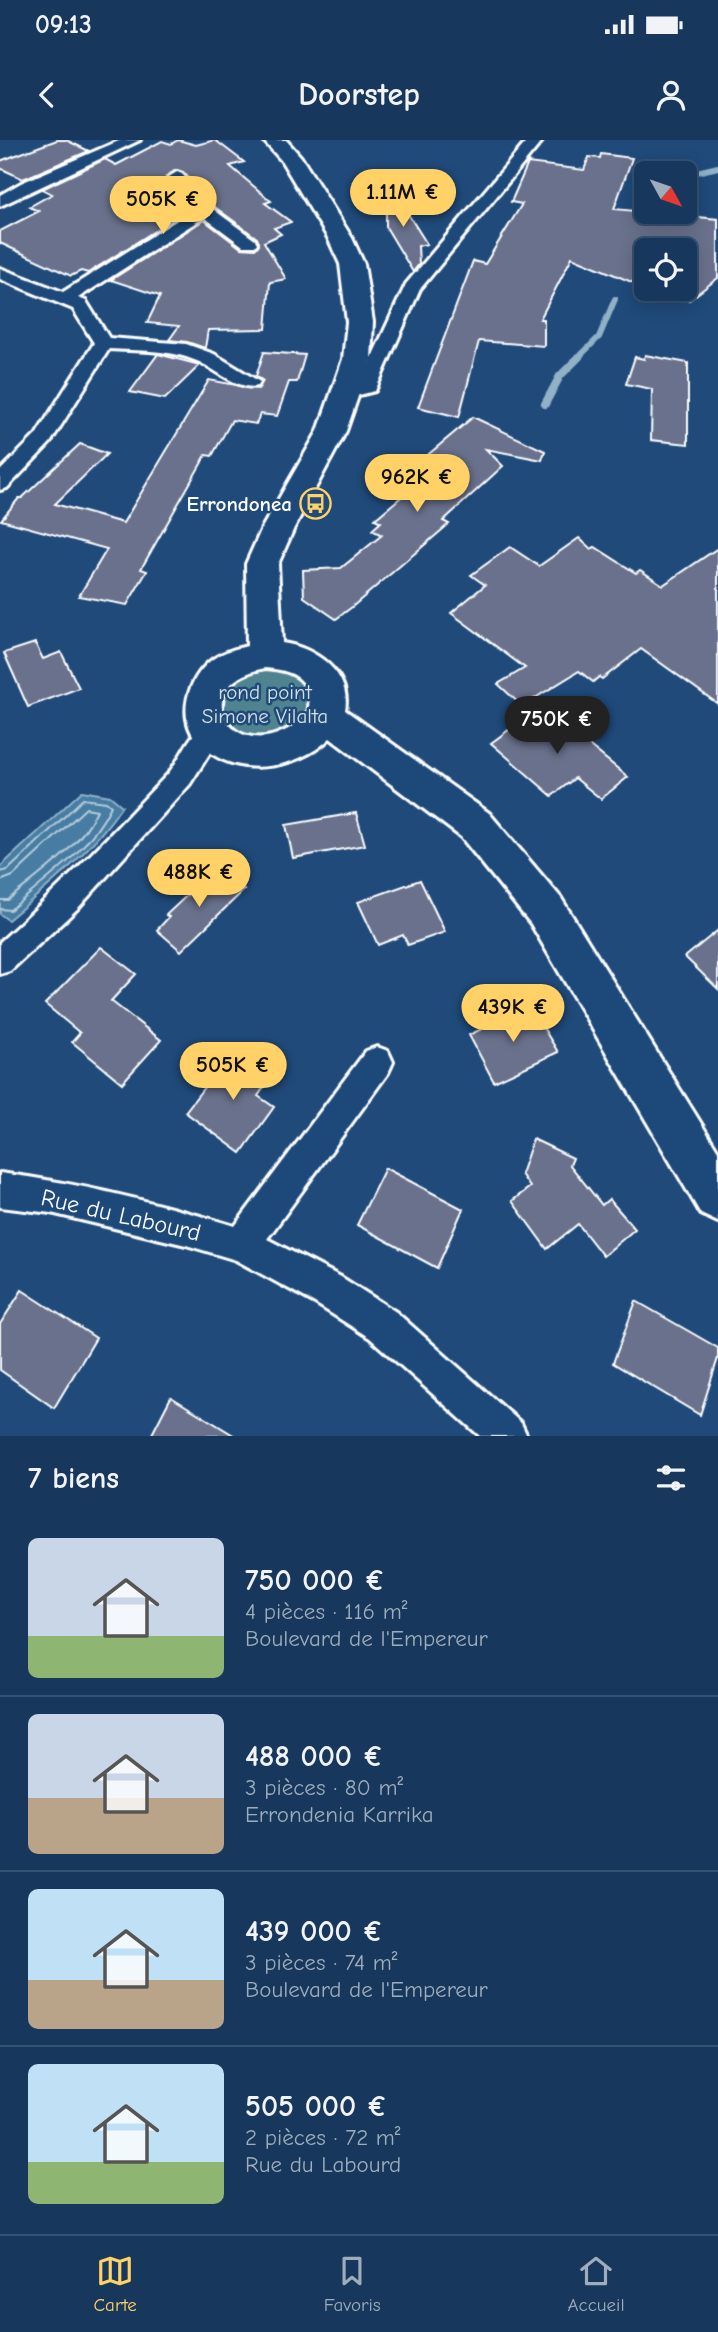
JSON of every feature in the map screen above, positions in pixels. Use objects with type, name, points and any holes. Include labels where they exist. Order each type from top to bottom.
[{"type":"main road","points":[[265,655],[262,565],[278,528],[332,431],[357,359],[360,322],[352,264],[327,216],[290,157],[274,140]]},
{"type":"main road","points":[[265,655],[292,658],[313,669],[328,691],[327,716],[312,736],[288,750],[258,754],[231,747],[210,732],[202,707],[210,682],[234,663],[265,655]]},
{"type":"main road","points":[[327,716],[475,825],[546,911],[718,1197]]},
{"type":"street","points":[[0,201],[26,186],[133,140]]},
{"type":"street","points":[[347,393],[368,387],[412,288],[536,140]]},
{"type":"street","points":[[177,177],[204,211],[249,243]]},
{"type":"street","points":[[66,298],[204,211]]},
{"type":"street","points":[[0,273],[80,305],[103,343]]},
{"type":"street","points":[[103,343],[180,348],[207,358],[251,382]]},
{"type":"street","points":[[0,483],[43,439],[103,343]]},
{"type":"street","points":[[0,961],[68,899],[173,786],[210,732]]},
{"type":"street","points":[[242,1245],[377,1062]]},
{"type":"street","name":"Rue du Labourd","points":[[0,1190],[51,1196],[186,1228],[242,1245],[328,1290],[383,1325],[508,1436]]},
{"type":"green space","name":"rond point Simone Vilalta","points":[[234,663],[313,669],[312,736],[231,747],[210,682]]},
{"type":"water","points":[[82,791],[110,796],[122,806],[84,853],[8,920],[0,914],[0,867]]},
{"type":"building","points":[[57,140],[66,140],[89,151],[23,179],[0,168],[0,161]]},
{"type":"building","points":[[178,140],[196,145],[215,140],[244,162],[230,166],[271,201],[265,203],[291,222],[274,228],[281,234],[264,242],[286,279],[270,282],[266,329],[208,330],[205,348],[169,340],[179,326],[147,323],[160,296],[111,280],[204,220],[241,248],[255,249],[259,244],[257,238],[212,205],[183,172],[176,170],[166,177],[191,208],[88,273],[81,271],[71,276],[0,243],[0,231],[39,211],[29,207],[52,194],[42,189],[105,159],[116,165],[162,141],[171,144]]},
{"type":"building","points":[[601,154],[632,158],[614,209],[634,211],[634,224],[697,224],[697,217],[718,219],[718,278],[697,294],[697,238],[634,238],[634,283],[572,257],[540,319],[544,319],[544,346],[479,341],[459,417],[418,407],[473,261],[485,264],[522,204],[511,202],[528,163],[584,170],[589,157],[600,158]]},
{"type":"building","points":[[386,179],[427,244],[418,246],[419,264],[413,272],[386,227]]},
{"type":"building","points":[[264,352],[305,355],[297,382],[289,382],[277,416],[260,414],[256,424],[232,420],[212,456],[206,455],[141,569],[147,571],[127,605],[79,596],[107,549],[1,520],[19,498],[80,444],[107,454],[55,504],[123,523],[209,380],[258,389],[263,381],[256,376]]},
{"type":"building","points":[[158,354],[200,365],[165,399],[130,392]]},
{"type":"building","points":[[645,355],[688,363],[688,444],[651,440],[652,389],[626,384],[635,357],[644,359]]},
{"type":"building","points":[[473,417],[545,451],[542,460],[486,449],[503,466],[443,521],[449,524],[352,607],[336,619],[304,597],[303,570],[341,568],[382,535],[372,530],[381,522],[375,519],[426,476],[411,469]]},
{"type":"building","points":[[579,538],[591,549],[595,547],[636,573],[640,570],[663,585],[718,548],[718,704],[641,649],[602,679],[599,677],[593,682],[579,671],[522,706],[498,684],[525,668],[451,613],[485,585],[471,575],[510,547],[539,566]]},
{"type":"building","points":[[35,643],[43,659],[61,652],[79,688],[28,707],[4,653]]},
{"type":"building","points":[[541,706],[628,777],[601,799],[575,778],[552,796],[491,743]]},
{"type":"building","points":[[356,813],[365,845],[293,858],[286,825]]},
{"type":"building","points":[[216,868],[244,890],[181,951],[157,930],[169,917],[166,915]]},
{"type":"building","points":[[420,880],[445,932],[408,945],[403,935],[378,945],[358,902]]},
{"type":"building","points":[[718,930],[718,989],[685,957]]},
{"type":"building","points":[[101,947],[136,974],[111,1001],[161,1040],[122,1083],[72,1042],[80,1033],[45,1004]]},
{"type":"building","points":[[530,1006],[558,1052],[494,1082],[469,1035]]},
{"type":"building","points":[[232,1051],[271,1077],[258,1096],[274,1107],[241,1153],[185,1112]]},
{"type":"building","points":[[533,1139],[573,1158],[570,1165],[602,1205],[609,1199],[635,1229],[603,1256],[578,1224],[547,1249],[512,1201],[530,1187],[521,1174]]},
{"type":"building","points":[[385,1168],[463,1209],[437,1268],[357,1225]]},
{"type":"building","points":[[22,1290],[96,1338],[54,1408],[0,1370],[0,1324]]},
{"type":"building","points":[[636,1301],[718,1348],[718,1358],[700,1415],[613,1363]]},
{"type":"building","points":[[171,1397],[235,1436],[151,1436]]},
{"type":"waterway","points":[[697,172],[718,167]]},
{"type":"waterway","points":[[545,404],[560,376],[599,337],[615,299]]},
{"type":"place","name":"Errondonea","points":[[315,504]]}]
